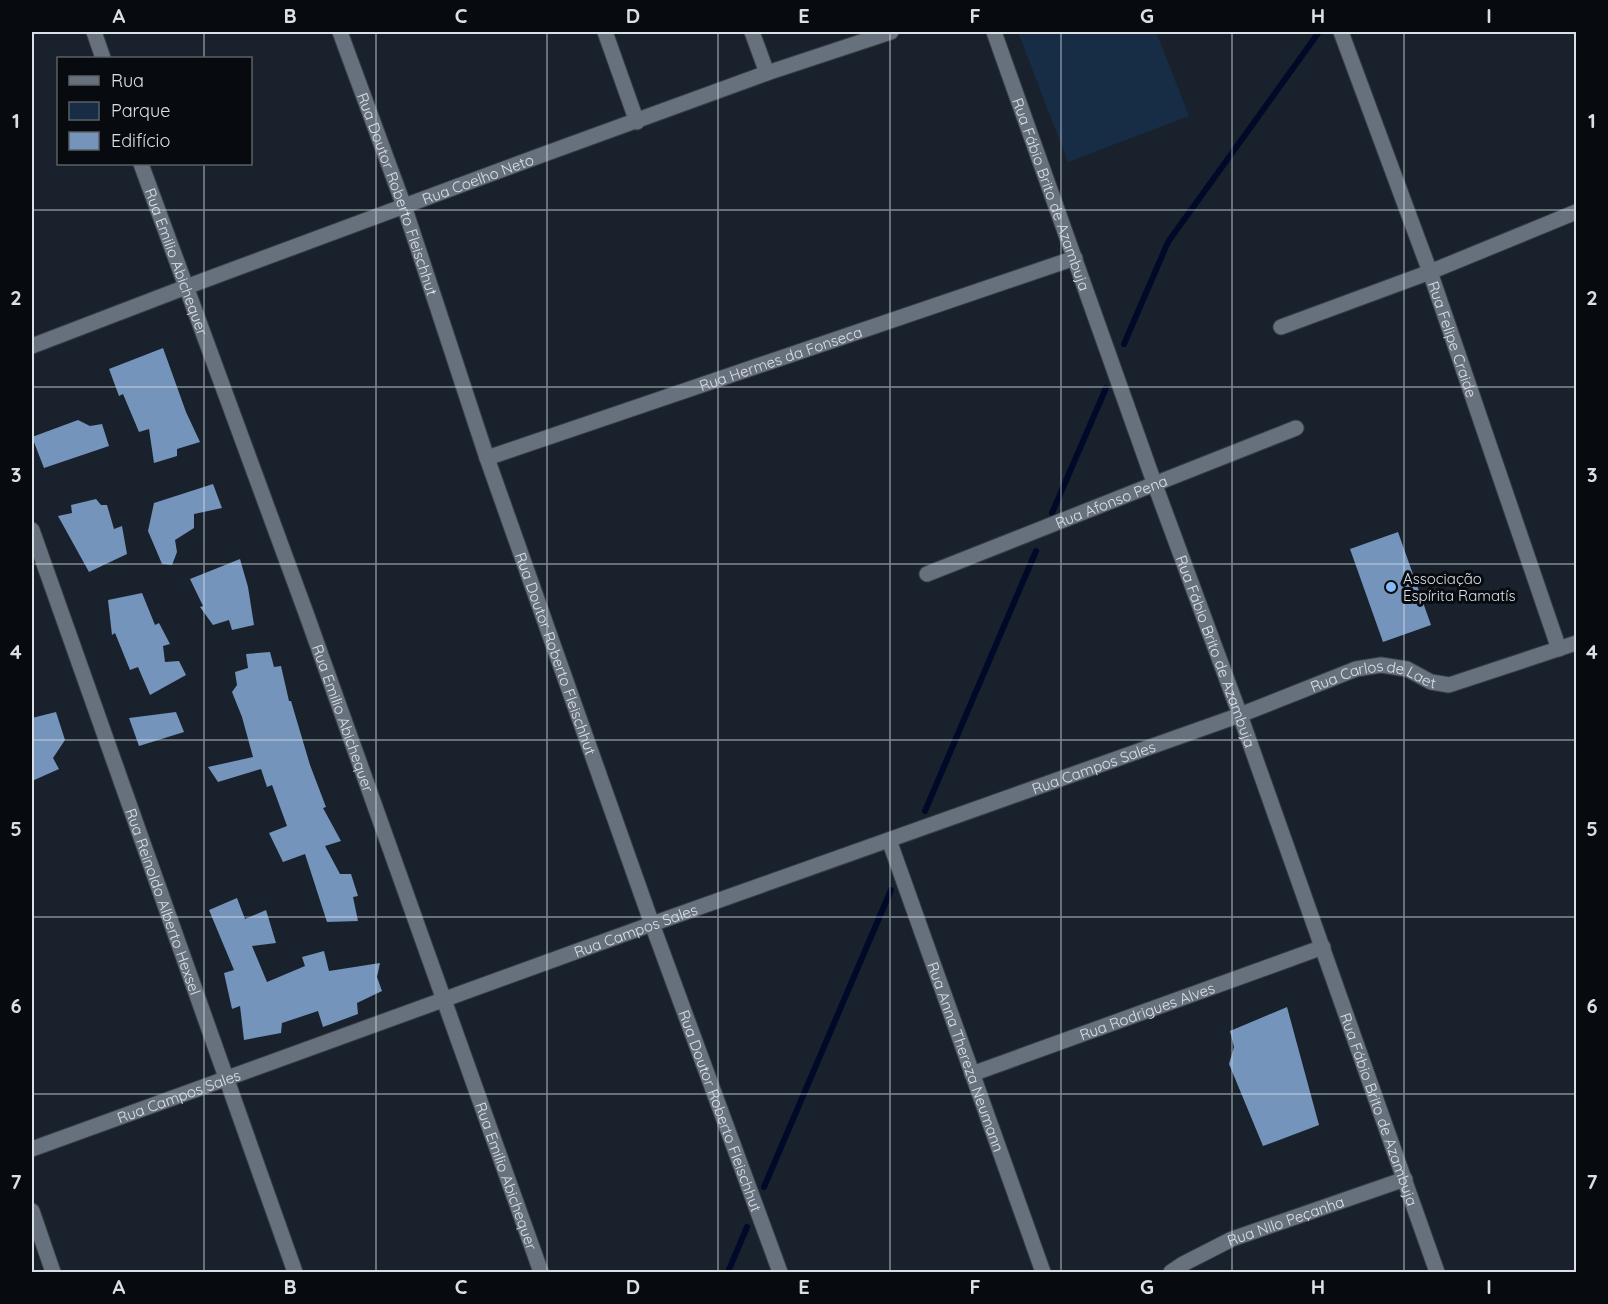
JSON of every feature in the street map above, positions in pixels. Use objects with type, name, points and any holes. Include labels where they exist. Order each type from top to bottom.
[{"type":"street","points":[[94,32],[103,57]]},
{"type":"street","name":"Rua Doutor Roberto Fleischhut","points":[[340,32],[404,207],[487,458],[652,924],[780,1272]]},
{"type":"street","points":[[605,32],[637,122]]},
{"type":"street","points":[[752,32],[767,73]]},
{"type":"street","name":"Rua Coelho Neto","points":[[32,346],[767,73],[891,32]]},
{"type":"street","name":"Rua Fábio Brito de Azambuja","points":[[994,32],[1323,947],[1437,1272]]},
{"type":"street","name":"Rua Felipe Craide","points":[[1341,32],[1430,272],[1559,649]]},
{"type":"street","name":"Rua Emilio Abichequer","points":[[141,165],[310,624],[541,1272]]},
{"type":"street","points":[[1281,327],[1430,272],[1576,213]]},
{"type":"street","name":"Rua Hermes da Fonseca","points":[[487,458],[1075,258]]},
{"type":"street","name":"Rua Afonso Pena","points":[[927,574],[1296,428]]},
{"type":"street","name":"Rua Reinoldo Alberto Hexsel","points":[[32,530],[295,1272]]},
{"type":"street","name":"Rua Carlos de Laet","points":[[1240,715],[1356,669],[1381,665],[1407,669],[1431,682],[1449,685],[1576,643]]},
{"type":"street","name":"Rua Campos Sales","points":[[32,1149],[652,924],[1240,715]]},
{"type":"street","name":"Rua Anna Thereza Neumann","points":[[889,840],[1043,1272]]},
{"type":"street","name":"Rua Rodrigues Alves","points":[[972,1074],[1323,947]]},
{"type":"street","name":"Rua Nilo Peçanha","points":[[1171,1272],[1232,1239],[1405,1179]]},
{"type":"street","points":[[32,1211],[53,1272]]},
{"type":"green space","points":[[1018,32],[1156,32],[1189,116],[1068,162]]},
{"type":"building","points":[[163,348],[186,412],[200,442],[177,449],[177,456],[154,463],[149,429],[139,432],[123,394],[119,396],[109,369]]},
{"type":"building","points":[[78,420],[90,426],[102,424],[109,446],[44,468],[32,437]]},
{"type":"building","points":[[213,484],[222,508],[194,514],[194,528],[175,540],[177,552],[172,565],[162,564],[148,531],[154,503]]},
{"type":"building","points":[[96,499],[101,505],[107,505],[114,529],[122,526],[127,554],[89,572],[58,516],[72,513],[71,505]]},
{"type":"building","name":"Associação Espírita Ramatís","points":[[1398,532],[1431,625],[1383,642],[1350,549]]},
{"type":"building","points":[[240,559],[248,587],[254,625],[232,630],[229,620],[213,625],[200,607],[203,606],[190,579]]},
{"type":"building","points":[[142,593],[155,625],[159,623],[170,644],[163,646],[165,662],[179,661],[186,675],[150,695],[138,667],[130,670],[115,633],[112,635],[108,600]]},
{"type":"building","points":[[270,652],[274,667],[281,666],[289,701],[291,701],[310,765],[326,807],[323,808],[341,841],[325,846],[340,874],[351,874],[358,896],[353,897],[358,921],[327,922],[305,854],[283,862],[269,833],[287,826],[272,785],[267,787],[261,769],[218,782],[208,767],[253,757],[242,717],[232,692],[237,685],[235,672],[248,668],[246,654]]},
{"type":"building","points":[[56,712],[65,740],[53,758],[59,769],[32,781],[32,718]]},
{"type":"building","points":[[176,712],[184,732],[139,746],[129,718]]},
{"type":"building","points":[[237,898],[245,919],[266,910],[276,943],[252,946],[267,982],[305,966],[302,957],[324,951],[329,971],[380,963],[377,977],[382,991],[357,1003],[358,1014],[323,1027],[318,1011],[282,1023],[281,1033],[244,1040],[240,1006],[232,1009],[224,973],[234,970],[209,910]]},
{"type":"building","points":[[1287,1007],[1319,1125],[1263,1146],[1229,1064],[1234,1047],[1230,1031]]},
{"type":"waterway","points":[[1124,344],[1168,242],[1319,32]]},
{"type":"waterway","points":[[1052,513],[1106,388]]},
{"type":"waterway","points":[[925,811],[1036,551]]},
{"type":"waterway","points":[[764,1187],[891,890]]},
{"type":"waterway","points":[[728,1272],[747,1227]]},
{"type":"place","name":"Associação Espírita Ramatís","points":[[1391,587]]}]
